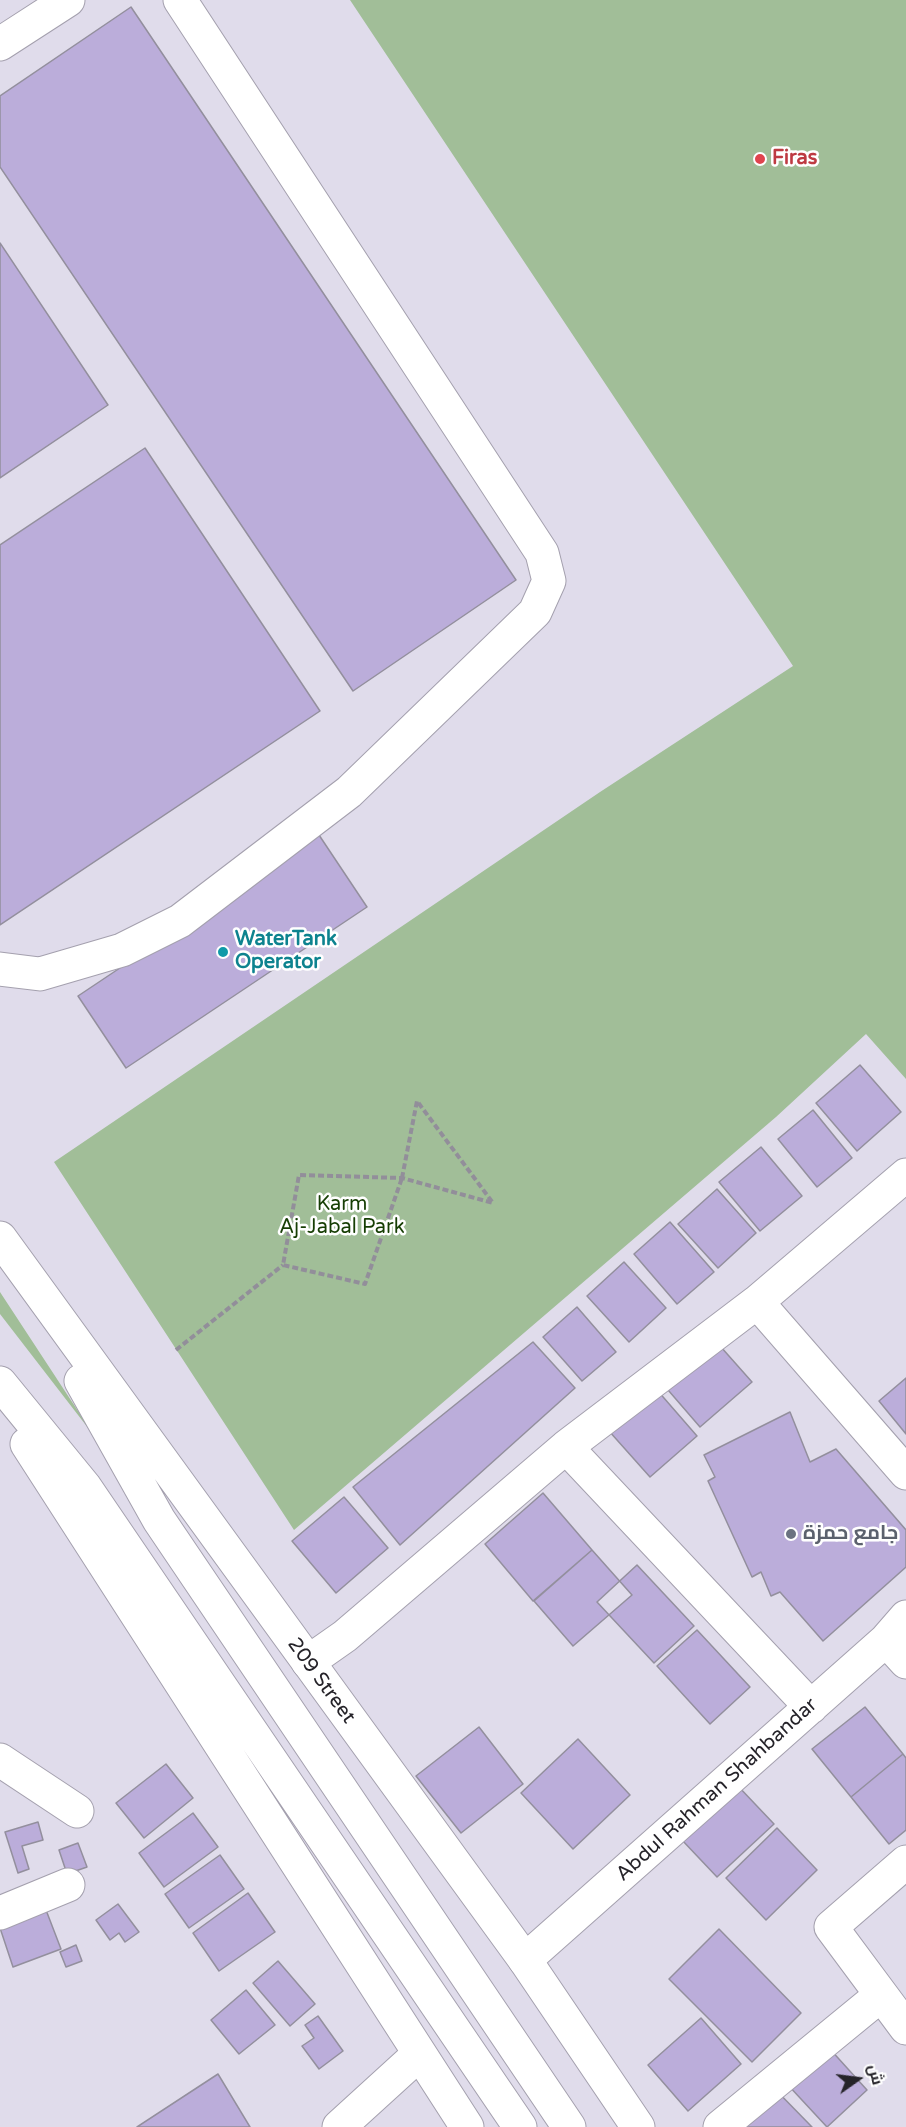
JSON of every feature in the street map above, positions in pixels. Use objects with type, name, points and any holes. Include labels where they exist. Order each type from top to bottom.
[{"type":"main road","points":[[0,44],[68,0]]},
{"type":"main road","points":[[0,969],[40,974],[122,950],[180,921],[349,792],[535,612],[549,581],[542,553],[180,0]]},
{"type":"main road","points":[[308,1662],[345,1636],[566,1447],[757,1302],[906,1175]]},
{"type":"main road","points":[[4,1245],[159,1520],[569,2127]]},
{"type":"main road","name":"209 Street","points":[[4,1245],[525,1960],[638,2127]]},
{"type":"main road","points":[[757,1302],[906,1473]]},
{"type":"main road","points":[[0,1383],[85,1487],[520,2127]]},
{"type":"main road","points":[[0,1402],[418,2055],[467,2127]]},
{"type":"main road","points":[[566,1447],[810,1707]]},
{"type":"main road","name":"Abdul Rahman Shahbandar","points":[[525,1960],[810,1707],[899,1640]]},
{"type":"main road","points":[[0,1760],[77,1811]]},
{"type":"main road","points":[[906,1862],[831,1928],[906,2028]]},
{"type":"main road","points":[[0,1913],[68,1885]]},
{"type":"main road","points":[[720,2127],[881,1995]]},
{"type":"main road","points":[[339,2127],[418,2055]]},
{"type":"path","points":[[176,1350],[283,1265],[299,1175],[402,1178],[493,1203],[417,1101],[402,1178],[365,1284],[283,1265]]},
{"type":"green space","name":"Karm Aj-Jabal Park","points":[[350,0],[906,0],[906,1079],[866,1034],[776,1117],[294,1530],[54,1162],[600,792],[793,666]]},
{"type":"green space","points":[[0,1292],[95,1437],[0,1314]]},
{"type":"building","points":[[131,7],[516,580],[353,691],[0,167],[0,96]]},
{"type":"building","points":[[0,243],[108,405],[0,478]]},
{"type":"building","points":[[145,448],[320,711],[0,925],[0,545]]},
{"type":"building","name":"WaterTank Operator","points":[[319,835],[367,907],[126,1068],[78,996]]},
{"type":"building","points":[[860,1065],[901,1112],[857,1151],[816,1103]]},
{"type":"building","points":[[813,1110],[852,1158],[817,1187],[778,1139]]},
{"type":"building","points":[[761,1147],[802,1196],[760,1231],[719,1182]]},
{"type":"building","points":[[717,1189],[756,1233],[718,1268],[678,1224]]},
{"type":"building","points":[[670,1222],[714,1272],[677,1304],[634,1254]]},
{"type":"building","points":[[624,1262],[666,1308],[629,1342],[587,1296]]},
{"type":"building","points":[[577,1307],[616,1352],[582,1381],[543,1337]]},
{"type":"building","points":[[713,1338],[752,1382],[700,1427],[662,1383]]},
{"type":"building","points":[[533,1342],[575,1388],[400,1545],[353,1487]]},
{"type":"building","points":[[906,1378],[906,1434],[879,1401]]},
{"type":"building","points":[[657,1390],[697,1436],[650,1477],[609,1431]]},
{"type":"building","points":[[790,1412],[810,1462],[836,1449],[906,1530],[906,1567],[823,1641],[780,1592],[771,1596],[761,1572],[752,1577],[708,1481],[715,1477],[704,1455]]},
{"type":"building","points":[[543,1493],[592,1550],[533,1601],[485,1544]]},
{"type":"building","points":[[344,1497],[388,1548],[336,1593],[292,1541]]},
{"type":"building","points":[[592,1550],[632,1595],[573,1646],[534,1601]]},
{"type":"building","points":[[637,1565],[694,1626],[654,1663],[597,1602]]},
{"type":"building","points":[[697,1630],[750,1687],[710,1724],[657,1666]]},
{"type":"building","points":[[865,1707],[903,1754],[851,1797],[812,1749]]},
{"type":"building","points":[[479,1727],[523,1784],[461,1833],[416,1776]]},
{"type":"building","points":[[578,1739],[630,1795],[573,1849],[521,1793]]},
{"type":"building","points":[[903,1754],[906,1758],[906,1830],[889,1844],[851,1797]]},
{"type":"building","points":[[166,1764],[193,1798],[144,1838],[116,1803]]},
{"type":"building","points":[[737,1785],[774,1824],[717,1877],[681,1839]]},
{"type":"building","points":[[193,1813],[218,1847],[164,1887],[139,1853]]},
{"type":"building","points":[[38,1822],[43,1840],[22,1846],[29,1869],[18,1873],[5,1832]]},
{"type":"building","points":[[777,1828],[817,1870],[766,1920],[726,1878]]},
{"type":"building","points":[[78,1843],[87,1867],[67,1874],[59,1850]]},
{"type":"building","points":[[220,1855],[244,1889],[189,1928],[165,1894]]},
{"type":"building","points":[[248,1893],[275,1932],[219,1971],[193,1933]]},
{"type":"building","points":[[118,1904],[139,1932],[125,1942],[119,1933],[110,1940],[96,1920]]},
{"type":"building","points":[[46,1910],[61,1949],[13,1967],[0,1928]]},
{"type":"building","points":[[719,1929],[801,2013],[752,2062],[669,1979]]},
{"type":"building","points":[[76,1945],[82,1961],[66,1967],[60,1952]]},
{"type":"building","points":[[278,1961],[315,2004],[290,2026],[253,1983]]},
{"type":"building","points":[[246,1990],[275,2025],[239,2054],[211,2020]]},
{"type":"building","points":[[318,2016],[343,2051],[319,2069],[302,2046],[314,2038],[305,2025]]},
{"type":"building","points":[[701,2018],[741,2064],[688,2111],[648,2065]]},
{"type":"building","points":[[829,2048],[867,2090],[827,2127],[788,2085]]},
{"type":"building","points":[[218,2074],[250,2127],[137,2127]]},
{"type":"building","points":[[770,2084],[812,2127],[726,2127]]},
{"type":"place","name":"Firas","points":[[760,159]]},
{"type":"place","name":"WaterTank Operator","points":[[223,952]]},
{"type":"place","name":"جامع حمزة","points":[[791,1534]]}]
